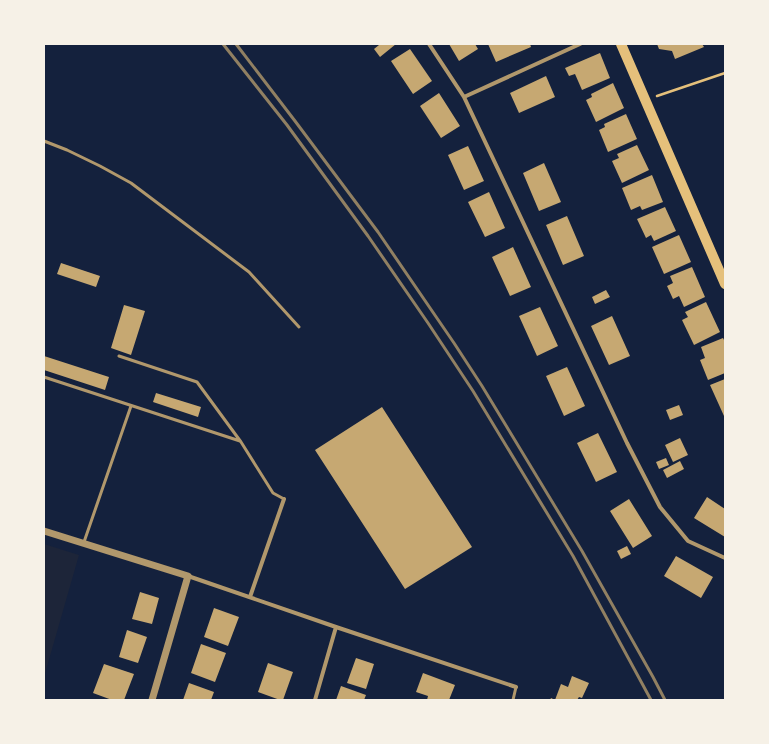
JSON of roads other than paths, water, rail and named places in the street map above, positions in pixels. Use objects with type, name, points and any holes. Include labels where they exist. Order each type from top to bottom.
[{"type":"main road","points":[[621,44],[725,284]]},
{"type":"street","points":[[429,44],[464,97],[627,443],[660,507],[688,541],[725,558]]},
{"type":"street","points":[[464,97],[580,44]]},
{"type":"street","points":[[250,597],[284,500]]},
{"type":"street","points":[[44,531],[188,576],[516,687]]},
{"type":"street","points":[[152,700],[188,576]]},
{"type":"street","points":[[315,700],[336,627]]},
{"type":"lane","points":[[44,141],[67,150],[131,183],[249,272],[299,327]]},
{"type":"lane","points":[[119,356],[197,382],[241,442],[274,492],[284,500]]},
{"type":"lane","points":[[44,377],[241,442]]},
{"type":"lane","points":[[84,544],[131,406]]},
{"type":"lane","points":[[513,700],[516,687]]},
{"type":"railway","points":[[223,44],[287,125],[368,236],[473,391],[573,556],[651,700]]},
{"type":"railway","points":[[236,44],[378,232],[454,343],[482,386],[582,551],[665,700]]}]
